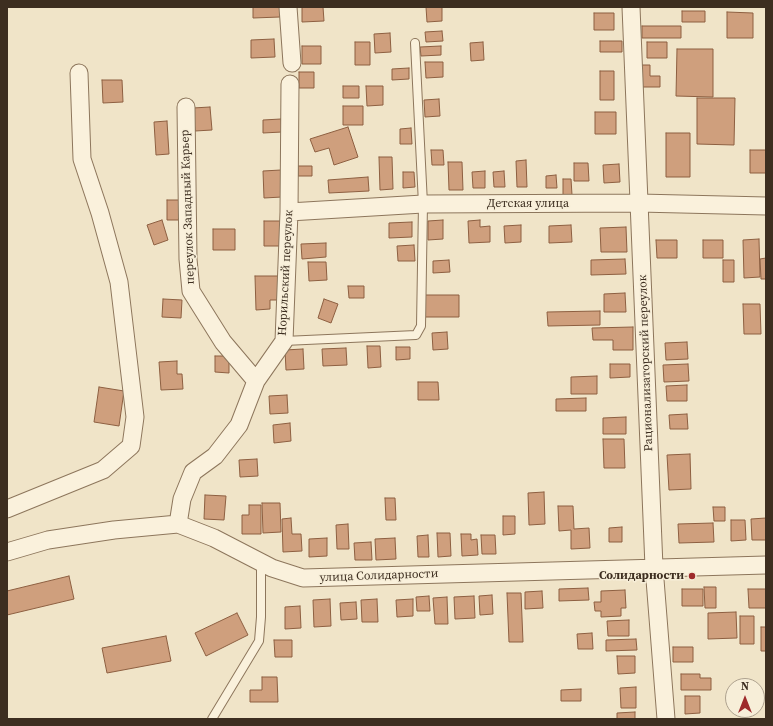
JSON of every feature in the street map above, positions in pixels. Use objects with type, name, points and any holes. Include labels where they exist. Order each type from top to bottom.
[{"type":"street","points":[[288,7],[292,63]]},
{"type":"street","name":"Рационализаторский переулок","points":[[631,7],[654,567],[666,719]]},
{"type":"street","points":[[7,509],[103,470],[131,446],[135,417],[119,282],[100,213],[82,159],[79,74]]},
{"type":"street","name":"Норильский переулок","points":[[178,524],[182,499],[193,472],[215,456],[239,425],[256,381],[284,341],[289,212],[290,84]]},
{"type":"street","name":"переулок Западный Карьер","points":[[186,107],[188,258],[191,292],[224,342],[256,381]]},
{"type":"street","name":"Детская улица","points":[[289,212],[423,204],[639,203],[766,206]]},
{"type":"street","name":"улица Солидарности","points":[[7,552],[48,540],[114,530],[178,524],[214,538],[272,568],[304,578],[766,564]]},
{"type":"lane","points":[[284,341],[416,335],[421,326],[423,204],[415,43]]},
{"type":"lane","points":[[212,719],[259,641],[261,617],[261,562]]},
{"type":"building","points":[[253,7],[280,7],[280,17],[253,18]]},
{"type":"building","points":[[302,7],[323,7],[324,21],[302,22]]},
{"type":"building","points":[[426,7],[442,7],[442,21],[427,22]]},
{"type":"building","points":[[682,11],[705,11],[705,22],[682,22]]},
{"type":"building","points":[[727,12],[753,13],[753,38],[727,38]]},
{"type":"building","points":[[594,13],[614,13],[614,30],[594,30]]},
{"type":"building","points":[[642,26],[681,26],[681,38],[642,38]]},
{"type":"building","points":[[442,31],[443,41],[426,42],[425,32]]},
{"type":"building","points":[[390,33],[391,52],[375,53],[374,34]]},
{"type":"building","points":[[274,39],[275,57],[251,58],[251,40]]},
{"type":"building","points":[[600,41],[622,41],[622,52],[600,52]]},
{"type":"building","points":[[355,42],[370,42],[370,65],[355,65]]},
{"type":"building","points":[[483,42],[484,60],[471,61],[470,43]]},
{"type":"building","points":[[647,42],[667,42],[667,58],[647,58]]},
{"type":"building","points":[[302,46],[321,46],[321,64],[302,64]]},
{"type":"building","points":[[441,46],[441,55],[421,56],[420,47]]},
{"type":"building","points":[[677,49],[713,49],[713,97],[676,96]]},
{"type":"building","points":[[425,62],[443,62],[443,77],[426,78]]},
{"type":"building","points":[[641,65],[650,65],[650,76],[660,76],[660,87],[641,87]]},
{"type":"building","points":[[409,68],[409,79],[392,80],[392,69]]},
{"type":"building","points":[[600,71],[614,71],[614,100],[600,100]]},
{"type":"building","points":[[299,72],[314,72],[314,88],[299,88]]},
{"type":"building","points":[[102,80],[122,80],[123,102],[103,103]]},
{"type":"building","points":[[343,86],[359,86],[359,98],[343,98]]},
{"type":"building","points":[[366,86],[383,86],[383,105],[367,106]]},
{"type":"building","points":[[697,98],[735,98],[734,145],[697,144]]},
{"type":"building","points":[[439,99],[440,116],[425,117],[424,100]]},
{"type":"building","points":[[343,106],[363,106],[363,125],[343,125]]},
{"type":"building","points":[[210,107],[212,130],[195,131],[193,108]]},
{"type":"building","points":[[595,112],[616,112],[616,134],[595,134]]},
{"type":"building","points":[[281,119],[282,132],[263,133],[263,120]]},
{"type":"building","points":[[167,121],[169,154],[156,155],[154,122]]},
{"type":"building","points":[[348,127],[358,157],[334,165],[329,148],[315,152],[310,139]]},
{"type":"building","points":[[411,128],[412,144],[400,144],[400,129]]},
{"type":"building","points":[[666,133],[690,133],[690,177],[666,177]]},
{"type":"building","points":[[431,150],[443,150],[444,165],[432,165]]},
{"type":"building","points":[[750,150],[766,150],[766,173],[750,173]]},
{"type":"building","points":[[379,157],[392,157],[393,189],[380,190]]},
{"type":"building","points":[[526,160],[527,187],[517,187],[516,161]]},
{"type":"building","points":[[448,162],[462,162],[463,190],[449,190]]},
{"type":"building","points":[[574,163],[588,163],[589,181],[574,181]]},
{"type":"building","points":[[619,164],[620,182],[604,183],[603,165]]},
{"type":"building","points":[[298,166],[312,166],[312,176],[298,176]]},
{"type":"building","points":[[281,170],[282,197],[264,198],[263,171]]},
{"type":"building","points":[[485,171],[485,188],[473,188],[472,172]]},
{"type":"building","points":[[504,171],[505,187],[494,187],[493,172]]},
{"type":"building","points":[[403,172],[414,172],[415,187],[403,188]]},
{"type":"building","points":[[556,175],[557,188],[546,188],[546,176]]},
{"type":"building","points":[[368,177],[369,191],[329,193],[328,180]]},
{"type":"building","points":[[563,179],[571,179],[572,195],[563,195]]},
{"type":"building","points":[[167,200],[182,200],[182,220],[167,220]]},
{"type":"building","points":[[162,220],[168,240],[154,245],[147,225]]},
{"type":"building","points":[[443,220],[443,239],[428,240],[428,221]]},
{"type":"building","points":[[480,220],[480,227],[490,226],[490,242],[469,243],[468,221]]},
{"type":"building","points":[[264,221],[282,221],[282,246],[264,246]]},
{"type":"building","points":[[412,222],[412,237],[389,238],[389,223]]},
{"type":"building","points":[[521,225],[521,242],[505,243],[504,226]]},
{"type":"building","points":[[571,225],[572,242],[549,243],[549,226]]},
{"type":"building","points":[[626,227],[627,252],[601,252],[600,228]]},
{"type":"building","points":[[213,229],[235,229],[235,250],[213,250]]},
{"type":"building","points":[[759,239],[760,277],[744,278],[743,240]]},
{"type":"building","points":[[656,240],[677,240],[677,258],[657,258]]},
{"type":"building","points":[[703,240],[723,240],[723,258],[703,258]]},
{"type":"building","points":[[326,243],[326,257],[302,259],[301,244]]},
{"type":"building","points":[[414,245],[415,261],[398,261],[397,246]]},
{"type":"building","points":[[766,258],[766,279],[761,279],[760,259]]},
{"type":"building","points":[[625,259],[626,274],[591,275],[591,260]]},
{"type":"building","points":[[449,260],[450,272],[433,273],[433,261]]},
{"type":"building","points":[[723,260],[734,260],[734,282],[723,282]]},
{"type":"building","points":[[308,262],[326,262],[327,280],[309,281]]},
{"type":"building","points":[[255,276],[281,276],[282,300],[270,300],[270,309],[256,310]]},
{"type":"building","points":[[348,286],[364,286],[364,298],[349,298]]},
{"type":"building","points":[[625,293],[626,312],[604,312],[604,294]]},
{"type":"building","points":[[424,295],[459,295],[459,317],[424,317]]},
{"type":"building","points":[[163,299],[182,300],[181,318],[162,317]]},
{"type":"building","points":[[324,299],[338,304],[331,323],[318,318]]},
{"type":"building","points":[[743,304],[760,304],[761,334],[744,334]]},
{"type":"building","points":[[600,311],[600,325],[548,326],[547,312]]},
{"type":"building","points":[[633,327],[633,350],[613,350],[613,340],[593,340],[592,328]]},
{"type":"building","points":[[447,332],[448,349],[433,350],[432,333]]},
{"type":"building","points":[[687,342],[688,359],[666,360],[665,343]]},
{"type":"building","points":[[367,346],[380,346],[381,367],[368,368]]},
{"type":"building","points":[[396,347],[410,347],[410,359],[396,360]]},
{"type":"building","points":[[346,348],[347,365],[323,366],[322,349]]},
{"type":"building","points":[[303,349],[304,369],[286,370],[285,350]]},
{"type":"building","points":[[215,356],[229,356],[229,373],[215,372]]},
{"type":"building","points":[[177,361],[177,374],[182,374],[183,389],[161,390],[159,362]]},
{"type":"building","points":[[610,364],[630,364],[630,377],[610,378]]},
{"type":"building","points":[[688,364],[689,381],[664,382],[663,365]]},
{"type":"building","points":[[597,376],[597,394],[571,394],[571,377]]},
{"type":"building","points":[[418,382],[438,382],[439,400],[418,400]]},
{"type":"building","points":[[687,385],[687,401],[667,401],[666,386]]},
{"type":"building","points":[[99,387],[124,391],[119,426],[94,422]]},
{"type":"building","points":[[287,395],[288,413],[270,414],[269,396]]},
{"type":"building","points":[[586,398],[586,411],[556,411],[556,399]]},
{"type":"building","points":[[687,414],[688,429],[670,429],[669,415]]},
{"type":"building","points":[[626,417],[626,434],[603,434],[603,418]]},
{"type":"building","points":[[290,423],[291,441],[274,443],[273,425]]},
{"type":"building","points":[[603,439],[624,439],[625,468],[604,468]]},
{"type":"building","points":[[690,454],[691,489],[669,490],[667,455]]},
{"type":"building","points":[[257,459],[258,476],[240,477],[239,460]]},
{"type":"building","points":[[544,492],[545,524],[529,525],[528,493]]},
{"type":"building","points":[[205,495],[226,496],[224,520],[204,519]]},
{"type":"building","points":[[385,498],[395,498],[396,520],[386,520]]},
{"type":"building","points":[[262,503],[280,503],[281,532],[263,533]]},
{"type":"building","points":[[249,505],[261,505],[261,534],[242,534],[242,515],[249,515]]},
{"type":"building","points":[[558,506],[573,506],[574,529],[589,528],[590,548],[571,549],[571,530],[559,531]]},
{"type":"building","points":[[713,507],[725,507],[725,521],[714,521]]},
{"type":"building","points":[[503,516],[515,516],[515,534],[503,535]]},
{"type":"building","points":[[291,518],[292,534],[301,534],[302,551],[283,552],[282,519]]},
{"type":"building","points":[[766,518],[766,540],[752,540],[751,519]]},
{"type":"building","points":[[731,520],[745,520],[746,540],[731,541]]},
{"type":"building","points":[[713,523],[714,542],[679,543],[678,524]]},
{"type":"building","points":[[348,524],[349,549],[337,549],[336,525]]},
{"type":"building","points":[[622,527],[622,542],[609,542],[609,528]]},
{"type":"building","points":[[437,533],[450,533],[451,556],[438,557]]},
{"type":"building","points":[[461,534],[471,534],[471,540],[477,539],[478,555],[462,556]]},
{"type":"building","points":[[428,535],[429,557],[418,557],[417,536]]},
{"type":"building","points":[[481,535],[495,535],[496,554],[482,554]]},
{"type":"building","points":[[327,538],[327,556],[309,557],[309,539]]},
{"type":"building","points":[[395,538],[396,559],[376,560],[375,539]]},
{"type":"building","points":[[371,542],[372,560],[355,560],[354,543]]},
{"type":"building","points":[[69,576],[74,599],[7,615],[7,591]]},
{"type":"building","points":[[704,587],[716,587],[716,608],[705,608]]},
{"type":"building","points":[[588,588],[589,600],[559,601],[559,589]]},
{"type":"building","points":[[682,589],[703,589],[703,606],[682,606]]},
{"type":"building","points":[[748,589],[766,589],[766,608],[749,608]]},
{"type":"building","points":[[625,590],[626,608],[621,608],[621,616],[601,617],[601,611],[595,611],[594,602],[601,602],[601,591]]},
{"type":"building","points":[[542,591],[543,608],[525,609],[525,592]]},
{"type":"building","points":[[507,593],[521,593],[523,642],[509,642]]},
{"type":"building","points":[[492,595],[493,614],[480,615],[479,596]]},
{"type":"building","points":[[429,596],[430,611],[417,611],[416,597]]},
{"type":"building","points":[[474,596],[475,618],[455,619],[454,597]]},
{"type":"building","points":[[447,597],[448,624],[435,624],[433,598]]},
{"type":"building","points":[[330,599],[331,626],[314,627],[313,600]]},
{"type":"building","points":[[377,599],[378,622],[362,622],[361,600]]},
{"type":"building","points":[[413,599],[413,616],[397,617],[396,600]]},
{"type":"building","points":[[356,602],[357,619],[341,620],[340,603]]},
{"type":"building","points":[[300,606],[301,628],[285,629],[285,607]]},
{"type":"building","points":[[736,612],[737,638],[708,639],[708,613]]},
{"type":"building","points":[[237,613],[248,635],[206,656],[195,633]]},
{"type":"building","points":[[740,616],[754,616],[754,644],[740,644]]},
{"type":"building","points":[[629,620],[629,636],[608,636],[607,621]]},
{"type":"building","points":[[761,627],[766,627],[766,651],[761,651]]},
{"type":"building","points":[[592,633],[593,649],[578,649],[577,634]]},
{"type":"building","points":[[166,636],[171,661],[107,673],[102,648]]},
{"type":"building","points":[[636,639],[637,650],[606,651],[606,640]]},
{"type":"building","points":[[274,640],[292,640],[292,657],[275,657]]},
{"type":"building","points":[[673,647],[693,647],[693,662],[673,662]]},
{"type":"building","points":[[617,656],[635,656],[635,673],[618,674]]},
{"type":"building","points":[[681,674],[700,674],[700,678],[711,678],[711,690],[681,690]]},
{"type":"building","points":[[262,677],[277,677],[278,702],[250,702],[250,690],[262,690]]},
{"type":"building","points":[[636,687],[636,708],[621,708],[620,688]]},
{"type":"building","points":[[581,689],[581,701],[561,701],[561,690]]},
{"type":"building","points":[[685,696],[700,696],[700,713],[685,714]]},
{"type":"building","points":[[635,712],[635,719],[617,719],[617,713]]},
{"type":"place","name":"Солидарности","points":[[692,576]]}]
